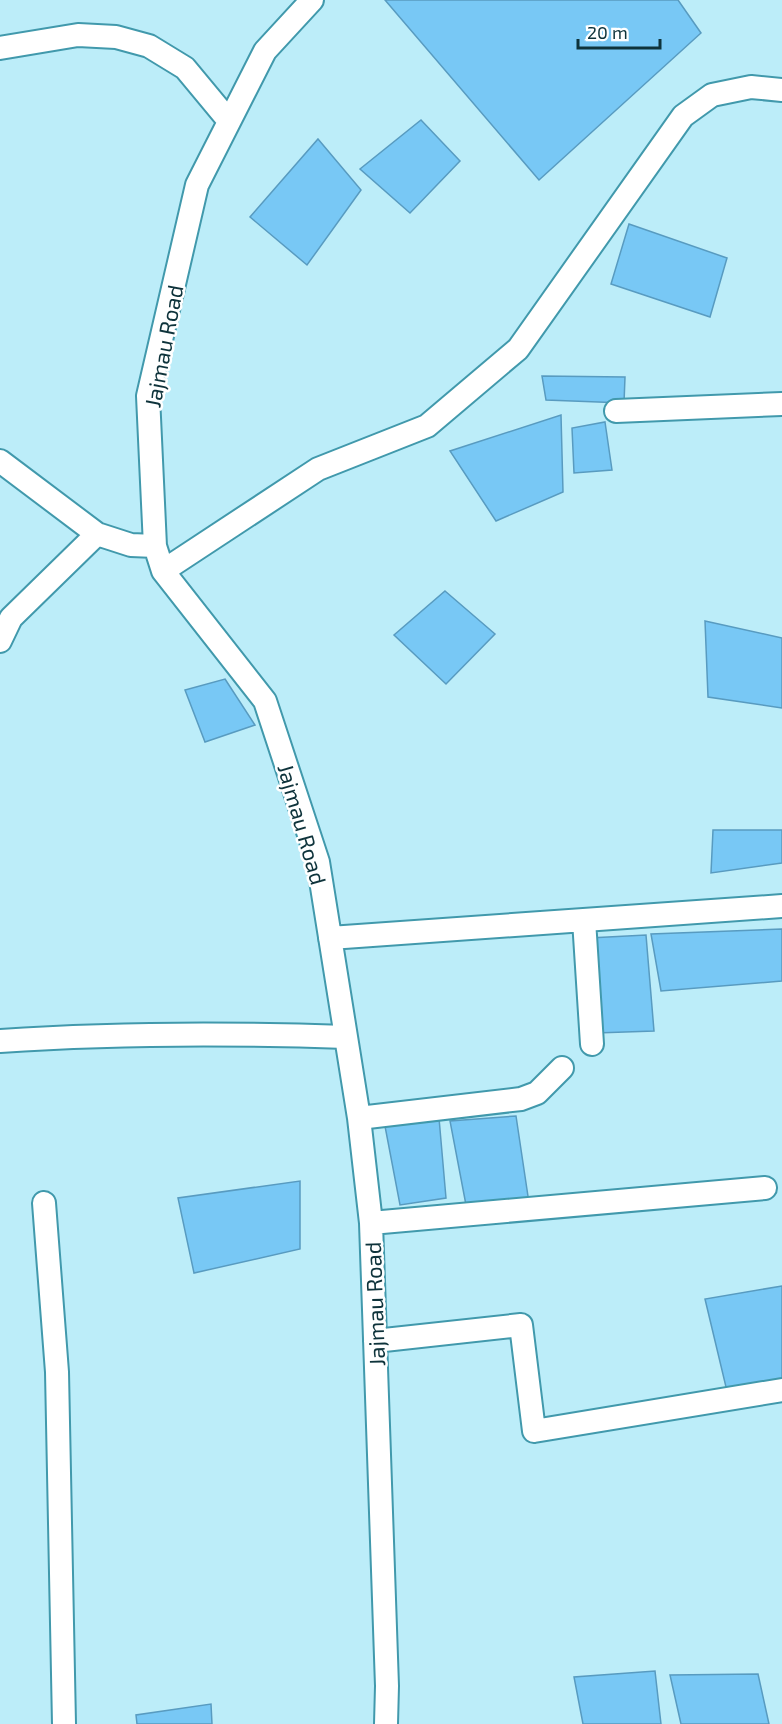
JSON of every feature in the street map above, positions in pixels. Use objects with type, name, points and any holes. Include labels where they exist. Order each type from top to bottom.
[{"type":"street","name":"Jajmau Road","points":[[312,0],[265,51],[197,185],[148,396],[155,546],[164,571],[265,701],[318,862],[359,1118],[371,1223],[387,1686],[386,1724]]},
{"type":"street","points":[[0,48],[78,35],[117,37],[149,46],[184,68],[229,121]]},
{"type":"street","points":[[164,571],[318,469],[427,426],[518,349],[683,116],[712,95],[751,87],[782,90]]},
{"type":"street","points":[[616,411],[782,404]]},
{"type":"street","points":[[0,461],[97,534],[131,545],[155,546]]},
{"type":"street","points":[[0,641],[10,618],[97,534]]},
{"type":"street","points":[[330,938],[782,906]]},
{"type":"street","points":[[584,920],[592,1044]]},
{"type":"street","points":[[0,1041],[154,1035],[346,1037]]},
{"type":"street","points":[[359,1118],[520,1099],[537,1093],[562,1068]]},
{"type":"street","points":[[371,1223],[765,1188]]},
{"type":"street","points":[[44,1203],[57,1372],[64,1724]]},
{"type":"street","points":[[375,1341],[521,1325],[534,1431],[782,1390]]},
{"type":"building","points":[[385,0],[678,0],[701,33],[539,180]]},
{"type":"building","points":[[421,120],[460,161],[410,213],[360,169]]},
{"type":"building","points":[[318,139],[361,190],[307,265],[250,217]]},
{"type":"building","points":[[629,224],[727,258],[710,317],[611,284]]},
{"type":"building","points":[[542,376],[625,377],[624,403],[546,400]]},
{"type":"building","points":[[561,415],[563,492],[496,521],[450,451]]},
{"type":"building","points":[[605,422],[612,470],[574,473],[572,428]]},
{"type":"building","points":[[445,591],[495,634],[446,684],[394,635]]},
{"type":"building","points":[[705,621],[782,638],[782,708],[708,697]]},
{"type":"building","points":[[225,679],[255,725],[205,742],[185,690]]},
{"type":"building","points":[[713,830],[782,830],[782,863],[711,873]]},
{"type":"building","points":[[782,929],[782,981],[661,991],[651,934]]},
{"type":"building","points":[[646,935],[654,1031],[596,1033],[589,938]]},
{"type":"building","points":[[516,1116],[529,1203],[466,1205],[450,1121]]},
{"type":"building","points":[[439,1118],[446,1198],[400,1205],[384,1121]]},
{"type":"building","points":[[300,1181],[300,1249],[194,1273],[178,1198]]},
{"type":"building","points":[[782,1286],[782,1399],[731,1408],[705,1299]]},
{"type":"building","points":[[655,1671],[661,1724],[583,1724],[574,1677]]},
{"type":"building","points":[[758,1674],[769,1724],[681,1724],[670,1675]]},
{"type":"building","points":[[211,1704],[212,1724],[137,1724],[136,1715]]}]
